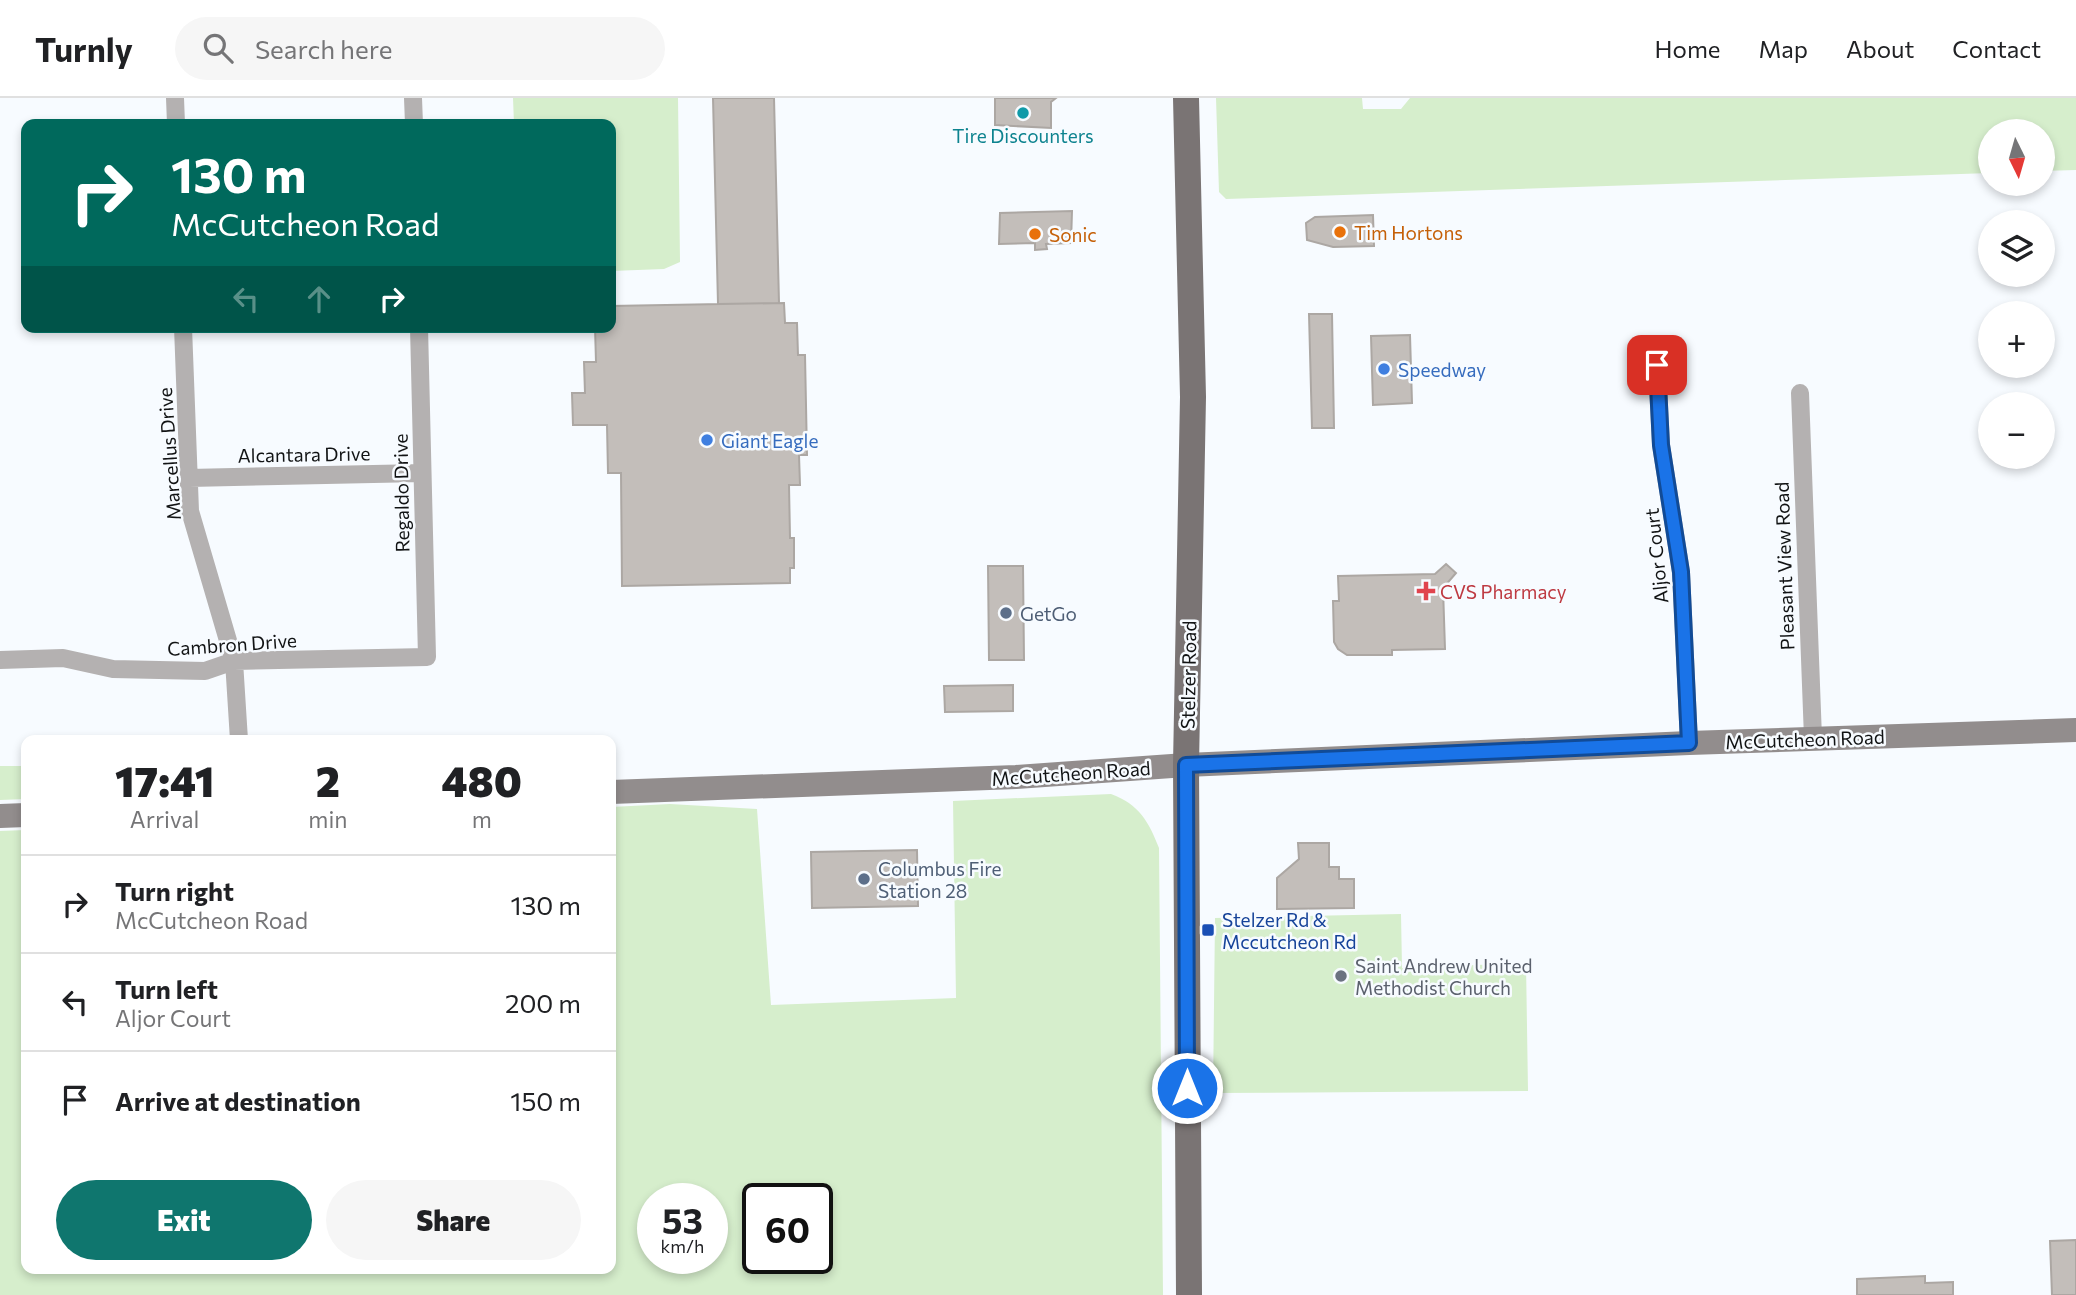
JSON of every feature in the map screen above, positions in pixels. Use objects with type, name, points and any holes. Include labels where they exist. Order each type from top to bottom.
[{"type":"main road","name":"Stelzer Road","points":[[1186,98],[1194,397],[1186,765],[1189,1295]]},
{"type":"main road","name":"McCutcheon Road","points":[[616,792],[1016,778],[1186,765],[1689,743],[2076,730]]},
{"type":"main road","points":[[0,816],[21,815]]},
{"type":"street","points":[[175,98],[176,119]]},
{"type":"street","points":[[414,98],[414,119]]},
{"type":"street","name":"Marcellus Drive","points":[[183,333],[190,511],[234,661],[239,735]]},
{"type":"street","name":"Regaldo Drive","points":[[419,333],[427,657]]},
{"type":"street","name":"Aljor Court","points":[[1657,365],[1661,445],[1681,572],[1689,743]]},
{"type":"street","name":"Pleasant View Road","points":[[1800,393],[1812,738]]},
{"type":"street","name":"Alcantara Drive","points":[[189,478],[421,473]]},
{"type":"street","name":"Cambron Drive","points":[[0,660],[63,658],[113,669],[205,671],[234,661],[427,657]]},
{"type":"green space","points":[[513,98],[678,98],[680,262],[664,269],[616,271],[616,119],[514,119]]},
{"type":"green space","points":[[1216,98],[1362,98],[1363,109],[1401,109],[1410,98],[2076,98],[2076,170],[2055,171],[2055,119],[1978,119],[1978,173],[1226,199],[1219,192]]},
{"type":"green space","points":[[0,766],[21,766],[21,799],[0,800]]},
{"type":"green space","points":[[1111,794],[1129,803],[1147,822],[1159,848],[1163,1295],[0,1295],[0,831],[21,830],[21,1274],[616,1274],[616,807],[670,804],[757,809],[771,1005],[956,998],[953,801]]},
{"type":"green space","points":[[1401,914],[1402,968],[1526,963],[1528,1091],[1213,1093],[1215,918]]},
{"type":"building","points":[[713,98],[774,98],[779,303],[718,304]]},
{"type":"building","name":"Tire Discounters","points":[[995,98],[1056,98],[1051,102],[1051,128],[995,125]]},
{"type":"building","name":"Sonic","points":[[1072,211],[1071,243],[1046,244],[1047,249],[1035,250],[1035,243],[999,244],[1000,213]]},
{"type":"building","name":"Tim Hortons","points":[[1373,215],[1374,246],[1333,247],[1307,240],[1306,223],[1315,217]]},
{"type":"building","name":"Giant Eagle","points":[[784,303],[785,323],[797,323],[798,355],[805,355],[807,455],[799,455],[800,485],[789,485],[790,538],[794,538],[794,568],[790,568],[790,583],[622,586],[621,473],[608,473],[607,425],[573,425],[572,393],[585,393],[584,362],[596,362],[595,333],[616,333],[616,306]]},
{"type":"building","points":[[1309,314],[1332,314],[1334,428],[1312,428]]},
{"type":"building","points":[[1410,335],[1412,403],[1373,405],[1371,336]]},
{"type":"building","name":"CVS Pharmacy","points":[[1446,564],[1456,573],[1443,588],[1445,649],[1392,650],[1392,655],[1347,655],[1338,649],[1334,642],[1333,601],[1339,601],[1338,576],[1435,574]]},
{"type":"building","name":"GetGo","points":[[988,566],[1023,566],[1024,660],[989,660]]},
{"type":"building","points":[[1013,685],[1013,711],[945,712],[944,686]]},
{"type":"building","points":[[1298,843],[1329,843],[1329,867],[1339,867],[1339,879],[1354,879],[1354,908],[1277,909],[1277,878],[1299,859]]},
{"type":"building","name":"Columbus Fire Station 28","points":[[917,850],[918,906],[812,908],[811,852]]},
{"type":"building","points":[[2076,1240],[2076,1295],[2052,1295],[2050,1241]]},
{"type":"building","points":[[1925,1276],[1925,1283],[1953,1282],[1953,1295],[1857,1295],[1857,1279]]},
{"type":"place","name":"Tire Discounters","points":[[1023,113]]},
{"type":"place","name":"Tim Hortons","points":[[1340,232]]},
{"type":"place","name":"Sonic","points":[[1035,234]]},
{"type":"place","name":"Speedway","points":[[1384,369]]},
{"type":"place","name":"Giant Eagle","points":[[707,440]]},
{"type":"place","name":"CVS Pharmacy","points":[[1426,591]]},
{"type":"place","name":"GetGo","points":[[1006,613]]},
{"type":"place","name":"Columbus Fire Station 28","points":[[864,879]]},
{"type":"place","name":"Stelzer Rd & Mccutcheon Rd","points":[[1208,930]]},
{"type":"place","name":"Saint Andrew United Methodist Church","points":[[1341,976]]},
{"type":"route","points":[[1187,1088],[1186,765],[1689,743],[1681,572],[1674,512],[1661,445],[1657,365]]}]
